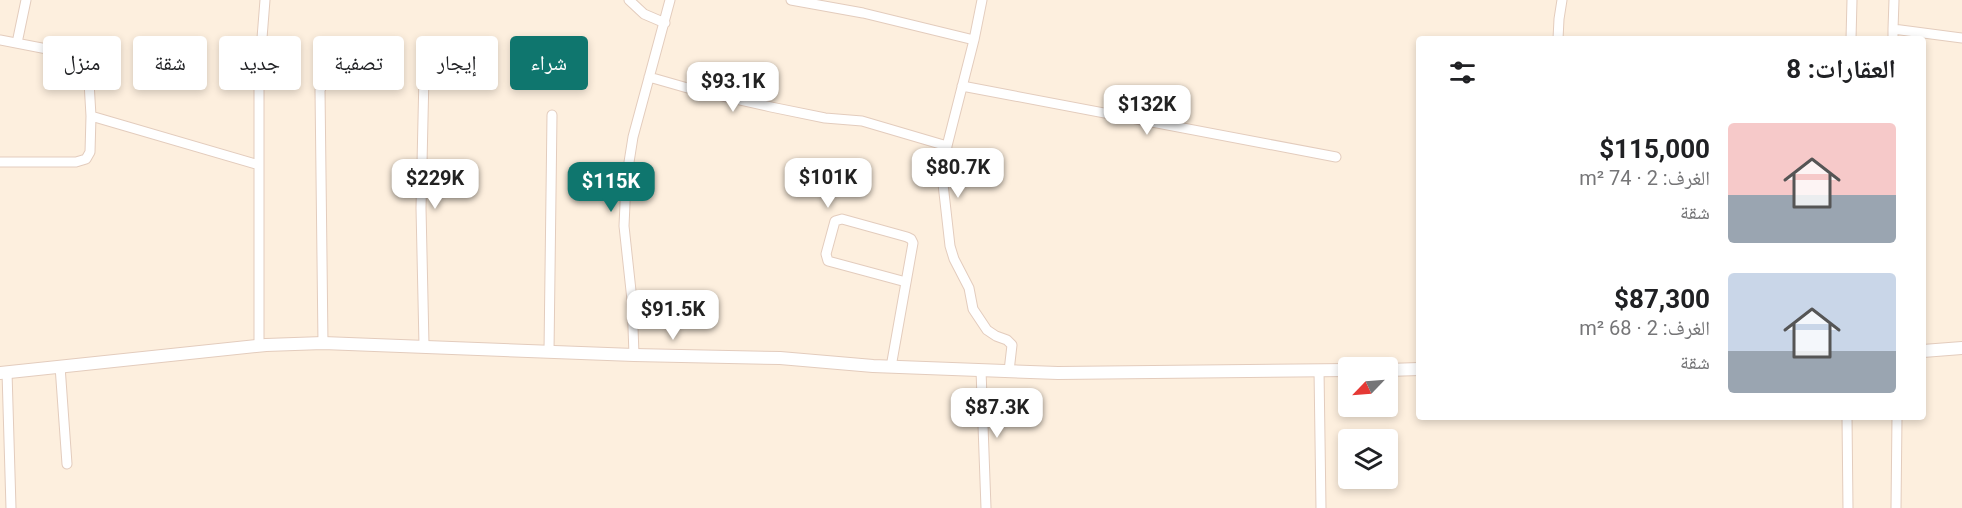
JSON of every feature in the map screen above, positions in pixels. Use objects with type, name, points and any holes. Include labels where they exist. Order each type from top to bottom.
[{"type":"street","points":[[17,43],[26,0]]},
{"type":"street","points":[[259,345],[260,76],[265,0]]},
{"type":"street","points":[[629,0],[644,14],[665,22]]},
{"type":"street","points":[[634,355],[632,300],[624,215],[626,181],[633,137],[670,0]]},
{"type":"street","points":[[791,0],[863,13],[974,40]]},
{"type":"street","points":[[982,0],[947,146],[943,184],[952,252],[969,288],[977,316],[987,330],[1012,345],[1009,371]]},
{"type":"street","points":[[1558,36],[1558,19],[1562,0]]},
{"type":"street","points":[[1851,36],[1852,0]]},
{"type":"street","points":[[1894,0],[1893,34],[1962,38]]},
{"type":"street","points":[[0,40],[83,56],[88,65],[91,116],[90,152],[86,159],[76,162],[0,162]]},
{"type":"street","points":[[650,77],[761,105],[825,118],[862,121],[947,146]]},
{"type":"street","points":[[962,86],[1336,157]]},
{"type":"street","points":[[320,90],[323,343]]},
{"type":"street","points":[[424,90],[422,208],[424,345]]},
{"type":"street","points":[[549,351],[552,115]]},
{"type":"street","points":[[91,116],[259,165]]},
{"type":"street","points":[[891,367],[913,243],[911,239],[842,219],[835,221],[826,254],[828,261],[906,282]]},
{"type":"street","points":[[11,508],[4,373],[259,345],[323,343],[424,345],[634,355],[780,358],[891,367],[1009,371],[1338,370]]},
{"type":"street","points":[[1926,351],[1962,348]]},
{"type":"street","points":[[60,366],[67,464]]},
{"type":"street","points":[[1398,370],[1416,369]]},
{"type":"street","points":[[981,370],[986,508]]},
{"type":"street","points":[[1319,370],[1321,508]]},
{"type":"street","points":[[1847,420],[1848,508]]},
{"type":"street","points":[[1896,508],[1898,420]]}]
